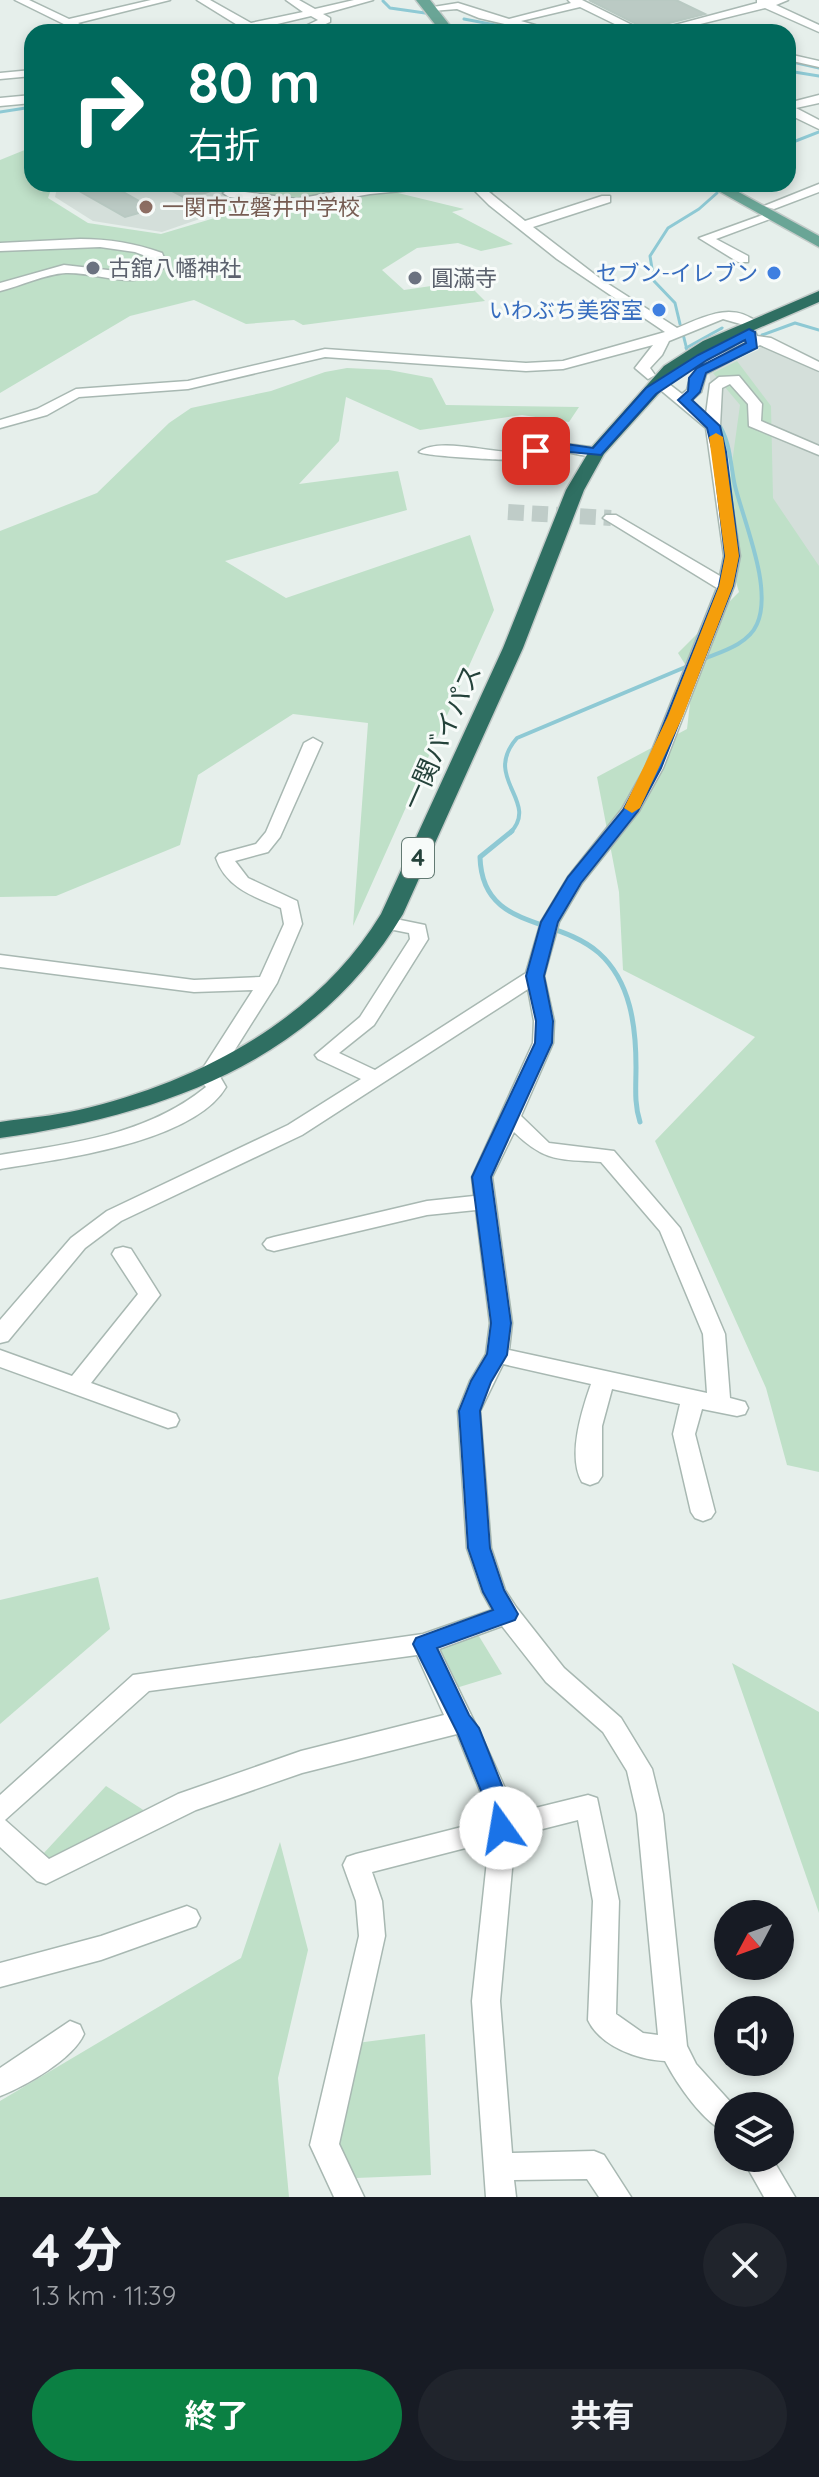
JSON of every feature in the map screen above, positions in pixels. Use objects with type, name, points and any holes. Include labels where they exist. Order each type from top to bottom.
[{"type":"highway","name":"一関バイパス","points":[[0,1130],[78,1119],[149,1099],[208,1073],[282,1032],[327,996],[367,955],[386,923],[513,648],[575,490],[597,452],[654,384],[819,296]]},
{"type":"highway","name":"一関バイパス","points":[[750,332],[819,303]]},
{"type":"main road","points":[[438,3],[449,24]]},
{"type":"main road","points":[[730,192],[819,233]]},
{"type":"main road","points":[[741,192],[819,242]]},
{"type":"street","points":[[68,22],[165,0]]},
{"type":"street","points":[[202,0],[244,24]]},
{"type":"street","points":[[291,0],[326,20],[317,24]]},
{"type":"street","points":[[263,24],[368,0]]},
{"type":"street","points":[[684,24],[762,2],[783,0]]},
{"type":"street","points":[[20,1],[72,24]]},
{"type":"street","points":[[509,21],[577,2],[623,24]]},
{"type":"street","points":[[762,2],[819,29]]},
{"type":"street","points":[[438,3],[521,24]]},
{"type":"street","points":[[796,59],[819,64]]},
{"type":"street","points":[[0,76],[24,74]]},
{"type":"street","points":[[796,106],[819,99]]},
{"type":"street","points":[[0,102],[24,100]]},
{"type":"street","points":[[796,112],[819,125]]},
{"type":"street","points":[[743,259],[705,238],[819,188]]},
{"type":"street","points":[[232,192],[229,193],[296,203],[359,192]]},
{"type":"street","points":[[481,192],[489,202],[570,265],[668,335]]},
{"type":"street","points":[[523,226],[606,199]]},
{"type":"street","points":[[0,247],[116,245],[147,251],[157,256],[160,265],[145,275],[134,277],[64,269],[0,287]]},
{"type":"street","points":[[0,424],[42,412],[76,393],[188,385],[325,353],[526,367],[563,365],[668,335],[722,315],[735,316],[750,332],[819,367]]},
{"type":"street","points":[[684,400],[694,392],[696,378],[701,371],[753,345],[750,332]]},
{"type":"street","points":[[668,335],[642,368],[654,384],[684,400],[713,426]]},
{"type":"street","points":[[714,2104],[686,2073],[673,2048],[650,1814],[639,1769],[612,1725],[555,1675],[507,1614],[494,1592],[479,1548],[469,1411],[481,1381],[497,1355],[501,1323],[482,1177],[543,1043],[544,1021],[535,976],[550,922],[574,881],[630,811],[654,768],[726,586],[732,556],[713,426],[715,387],[724,380],[734,379],[755,404],[754,423],[819,451]]},
{"type":"street","points":[[426,452],[463,451],[514,456],[559,447],[597,452]]},
{"type":"street","points":[[611,518],[726,586]]},
{"type":"street","points":[[0,1162],[118,1141],[147,1130],[213,1092],[216,1087],[208,1073],[267,983],[293,924],[290,905],[236,878],[227,868],[225,858],[262,848],[274,833],[313,743]]},
{"type":"street","points":[[375,1079],[361,1069],[325,1055],[367,1021],[419,939],[418,929],[411,925],[386,923]]},
{"type":"street","points":[[0,961],[194,986],[267,983]]},
{"type":"street","points":[[0,1335],[78,1243],[114,1216],[295,1130],[535,976]]},
{"type":"street","points":[[497,1355],[728,1406],[714,1334],[669,1228],[607,1156],[542,1148],[510,1117]]},
{"type":"street","points":[[274,1244],[427,1208],[483,1202]]},
{"type":"street","points":[[75,1387],[149,1295],[123,1254]]},
{"type":"street","points":[[0,1358],[168,1420]]},
{"type":"street","points":[[590,1476],[587,1451],[592,1410],[605,1377]]},
{"type":"street","points":[[693,1398],[684,1434],[703,1512]]},
{"type":"street","points":[[0,1811],[142,1682],[424,1644],[507,1614]]},
{"type":"street","points":[[424,1644],[460,1721],[467,1728],[502,1813],[486,2001],[501,2197]]},
{"type":"street","points":[[0,1830],[46,1873],[187,1802],[301,1762],[460,1721]]},
{"type":"street","points":[[349,2197],[324,2145],[372,1936],[369,1901],[356,1865],[588,1806],[606,1901],[602,2020],[628,2042],[673,2048]]},
{"type":"street","points":[[0,1975],[101,1948],[187,1918]]},
{"type":"street","points":[[0,2083],[55,2049],[70,2034]]},
{"type":"street","points":[[499,2167],[594,2165],[616,2197]]},
{"type":"street","points":[[765,2172],[780,2197]]},
{"type":"shaded area","name":"一関市立磐井中学校","points":[[56,192],[250,192],[223,201],[220,212],[162,232],[93,221],[55,197]]},
{"type":"shaded area","points":[[763,343],[796,357],[819,373],[819,632],[746,492],[716,418],[709,372],[758,350]]},
{"type":"green space","points":[[24,150],[24,192],[50,192],[48,198],[88,223],[161,234],[228,214],[229,202],[261,192],[396,192],[464,209],[452,212],[513,244],[481,251],[458,243],[417,248],[382,270],[404,290],[465,281],[485,301],[303,325],[294,320],[246,324],[194,300],[130,316],[0,393],[0,160]]},
{"type":"green space","points":[[737,361],[771,406],[773,498],[819,566],[819,1472],[787,1465],[766,1388],[655,1141],[755,1037],[623,970],[619,892],[597,777],[687,729],[693,677],[678,653],[739,592],[722,536],[740,405],[713,373]]},
{"type":"green space","points":[[347,368],[389,370],[432,378],[446,405],[579,407],[569,422],[522,415],[420,430],[346,397],[339,441],[299,484],[398,471],[407,510],[225,561],[286,598],[470,535],[494,610],[353,926],[368,723],[293,714],[198,775],[180,845],[56,896],[0,897],[0,531],[97,493],[169,423],[191,408],[271,391],[325,372]]},
{"type":"green space","points":[[98,1577],[110,1629],[0,1724],[0,1600]]},
{"type":"green space","points":[[477,1633],[502,1674],[456,1688],[437,1647]]},
{"type":"green space","points":[[732,1663],[819,1712],[819,1913]]},
{"type":"green space","points":[[106,1786],[148,1813],[51,1861],[43,1854]]},
{"type":"green space","points":[[280,1842],[308,1950],[278,2078],[289,2197],[0,2197],[0,2101],[241,1958]]},
{"type":"green space","points":[[425,2034],[431,2175],[356,2178],[334,2141],[357,2043]]},
{"type":"building","points":[[589,0],[676,0],[705,14],[666,24],[636,24]]},
{"type":"building","points":[[81,192],[123,192],[153,209],[125,217]]},
{"type":"building","points":[[174,192],[208,192],[187,199]]},
{"type":"waterway","points":[[383,1],[390,8],[425,13]]},
{"type":"waterway","points":[[464,19],[491,24]]},
{"type":"waterway","points":[[796,63],[819,68]]},
{"type":"waterway","points":[[796,72],[819,76]]},
{"type":"waterway","points":[[0,112],[24,108]]},
{"type":"waterway","points":[[796,141],[819,132]]},
{"type":"waterway","points":[[680,324],[675,303],[654,281],[650,256],[668,228],[699,209],[717,193]]},
{"type":"waterway","points":[[762,335],[795,323],[819,330]]},
{"type":"waterway","points":[[686,348],[722,328]]},
{"type":"waterway","points":[[683,334],[686,348]]},
{"type":"waterway","points":[[701,660],[733,647],[747,637],[757,624],[761,609],[762,593],[755,555],[735,486],[728,445],[717,422]]},
{"type":"waterway","points":[[511,832],[518,821],[519,810],[505,766],[517,738],[688,666]]},
{"type":"waterway","points":[[511,832],[480,857],[484,881],[493,898],[507,910],[582,941],[599,953],[618,977],[633,1021],[636,1102],[640,1122]]},
{"type":"tunnel","points":[[508,512],[611,518]]},
{"type":"slow traffic","points":[[632,808],[654,768],[726,586],[732,556],[716,437]]},
{"type":"place","name":"一関市立磐井中学校","points":[[146,207]]},
{"type":"place","name":"古舘八幡神社","points":[[93,268]]},
{"type":"place","name":"セブン-イレブン","points":[[774,273]]},
{"type":"place","name":"圓滿寺","points":[[415,278]]},
{"type":"place","name":"いわぶち美容室","points":[[659,310]]},
{"type":"route","points":[[501,1828],[502,1813],[467,1728],[460,1721],[424,1644],[507,1614],[494,1592],[479,1548],[469,1411],[481,1381],[497,1355],[501,1323],[482,1177],[543,1043],[544,1021],[535,976],[550,922],[574,881],[630,811],[654,768],[726,586],[732,556],[719,452],[713,426],[684,400],[694,392],[696,378],[701,371],[753,345],[749,332],[702,357],[651,391],[597,452],[559,447],[536,451]]}]
